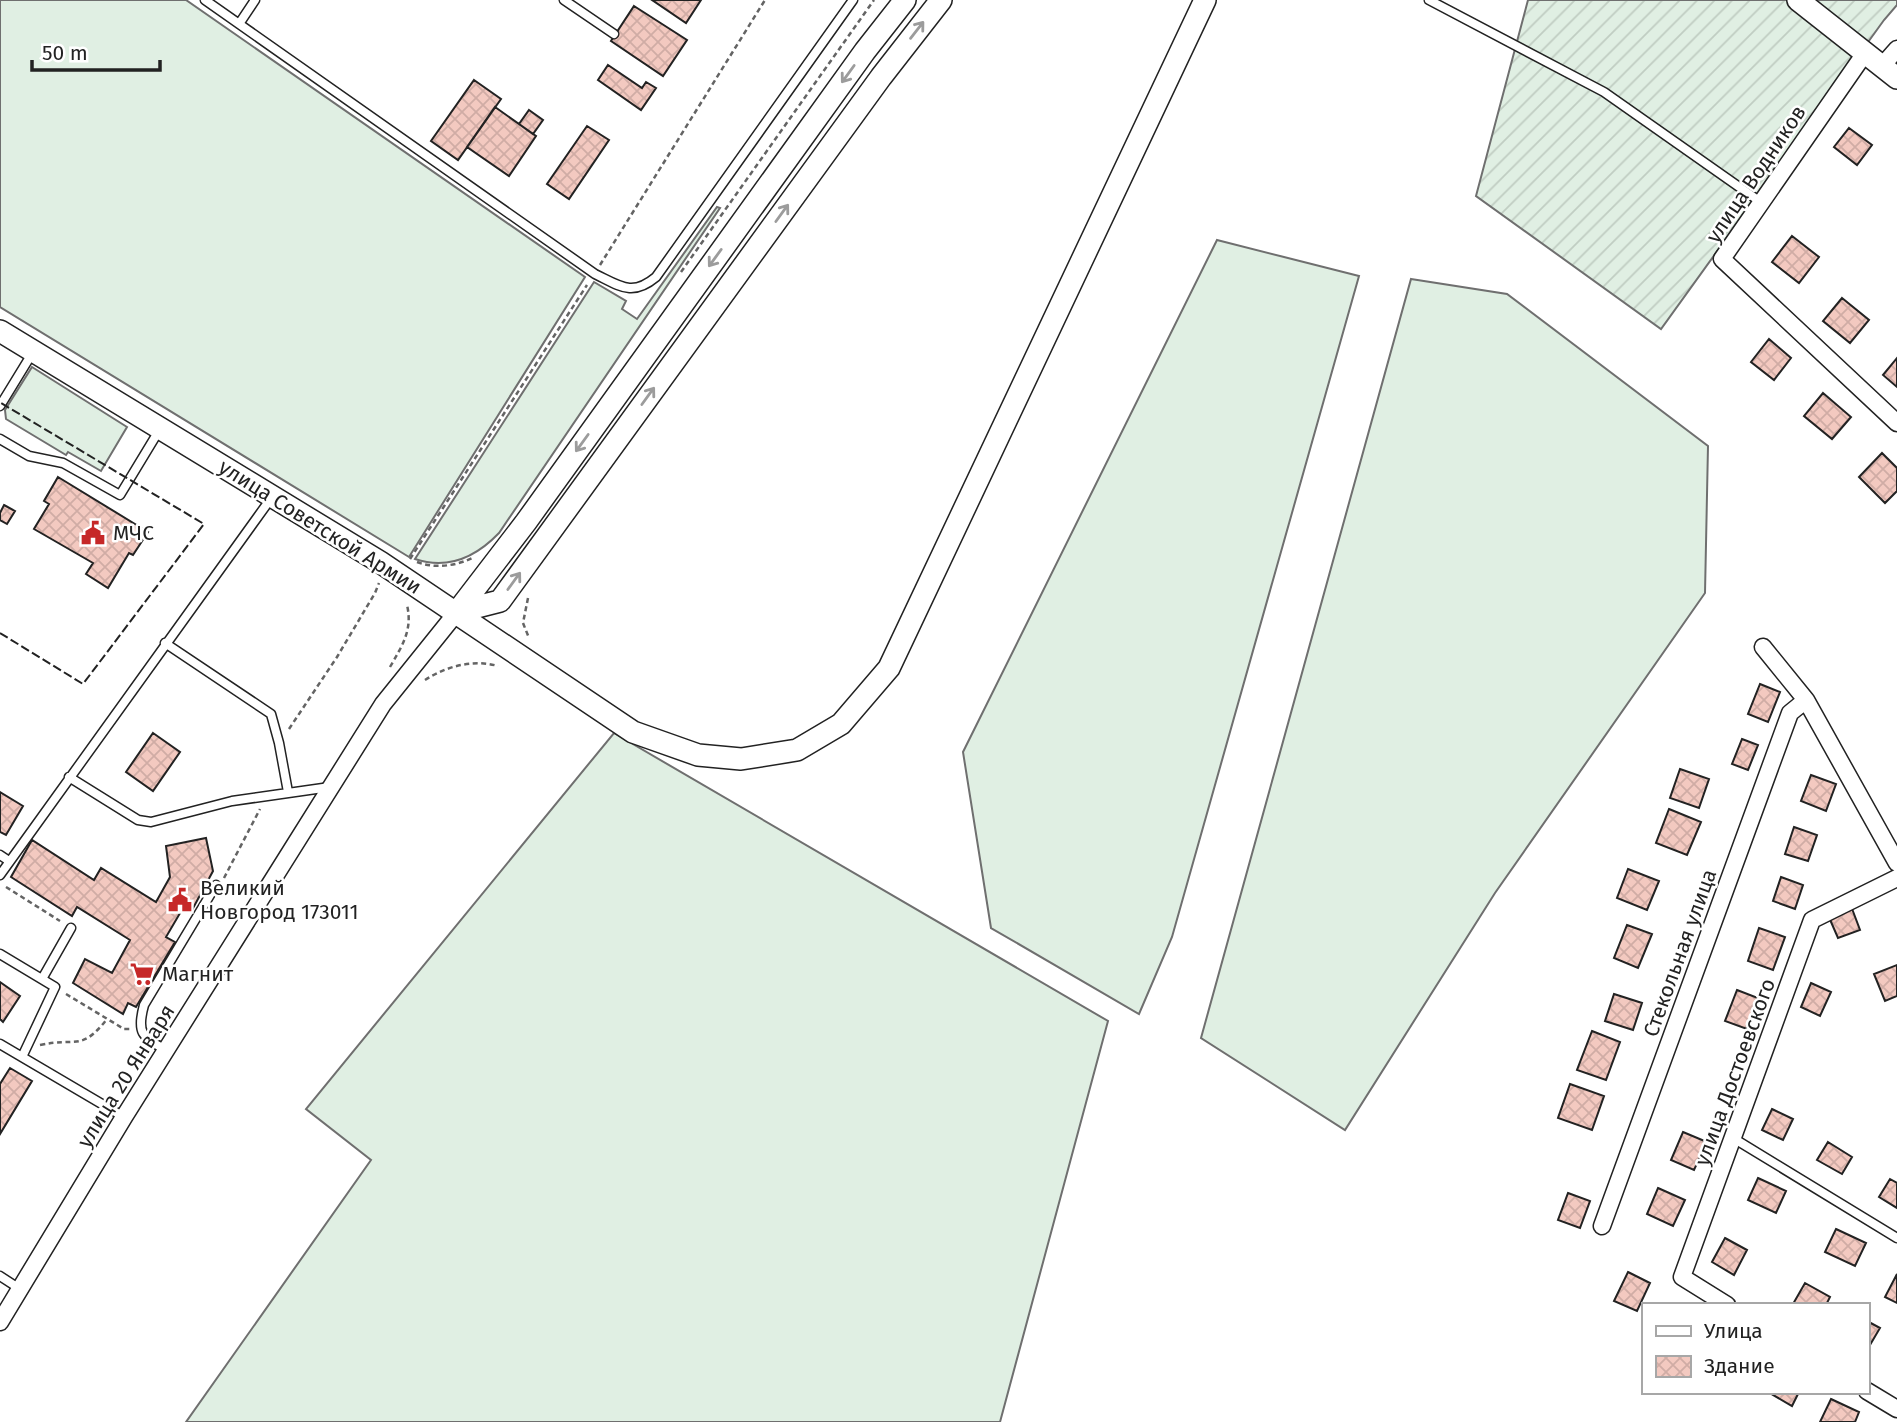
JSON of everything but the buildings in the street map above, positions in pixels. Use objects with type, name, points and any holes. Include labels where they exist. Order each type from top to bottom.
[{"type":"main road","points":[[457,612],[526,522],[865,51],[905,0]]},
{"type":"main road","points":[[457,612],[500,601],[881,76],[941,0]]},
{"type":"main road","name":"улица Советской Армии","points":[[0,331],[457,612],[532,666],[633,732],[698,755],[741,759],[797,750],[841,724],[888,668],[1205,0]]},
{"type":"main road","points":[[1798,0],[1881,66]]},
{"type":"street","name":"улица Водников","points":[[1897,49],[1762,203],[1722,259],[1897,423]]},
{"type":"street","name":"улица 20 Января","points":[[0,1322],[124,1117],[383,704],[457,612]]},
{"type":"street","points":[[1763,647],[1806,700],[1897,863]]},
{"type":"street","name":"Стекольная улица","points":[[1602,1226],[1790,713],[1806,700]]},
{"type":"street","name":"улица Достоевского","points":[[1724,1303],[1682,1277],[1812,920],[1897,878]]},
{"type":"street","points":[[1869,1392],[1897,1409]]},
{"type":"lane","points":[[205,0],[595,274],[623,288],[634,289],[646,285],[656,277],[853,0]]},
{"type":"lane","points":[[239,24],[255,0]]},
{"type":"lane","points":[[1429,0],[1604,92],[1762,203]]},
{"type":"lane","points":[[570,2],[614,34]]},
{"type":"lane","points":[[0,406],[33,351]]},
{"type":"lane","points":[[0,439],[29,456],[63,463],[120,495],[160,429]]},
{"type":"lane","points":[[0,874],[272,497]]},
{"type":"lane","points":[[165,643],[271,714],[288,792]]},
{"type":"lane","points":[[69,777],[138,820],[151,822],[232,801],[330,787]]},
{"type":"lane","points":[[0,855],[9,861]]},
{"type":"lane","points":[[166,1050],[145,1038],[141,1029],[144,1005],[216,884]]},
{"type":"lane","points":[[42,979],[71,928]]},
{"type":"lane","points":[[0,954],[55,987],[22,1057]]},
{"type":"lane","points":[[0,1045],[124,1117]]},
{"type":"lane","points":[[1732,1138],[1897,1238]]},
{"type":"lane","points":[[0,1276],[20,1289]]},
{"type":"path","points":[[475,556],[443,566],[427,566],[410,560],[595,274],[765,0]]},
{"type":"path","points":[[677,278],[874,0]]},
{"type":"path","points":[[279,743],[367,608],[380,576]]},
{"type":"path","points":[[216,884],[225,876],[267,796]]},
{"type":"path","points":[[0,882],[71,928]]},
{"type":"path","points":[[55,987],[124,1029],[141,1029]]},
{"type":"path","points":[[22,1057],[37,1046],[65,1041],[84,1042],[92,1037],[107,1019]]},
{"type":"green space","points":[[0,0],[186,0],[585,277],[409,557],[0,307]]},
{"type":"green space","points":[[1528,0],[1897,0],[1897,5],[1661,329],[1476,196]]},
{"type":"green space","points":[[717,207],[720,208],[499,533],[481,549],[461,559],[439,563],[415,559],[594,282],[626,301],[622,309],[637,319]]},
{"type":"green space","points":[[1217,240],[1359,276],[1172,937],[1139,1014],[991,928],[963,752]]},
{"type":"green space","points":[[1411,279],[1507,294],[1708,446],[1705,593],[1495,893],[1345,1130],[1201,1038]]},
{"type":"green space","points":[[32,367],[127,427],[101,471],[68,452],[66,455],[6,419],[5,410]]},
{"type":"green space","points":[[614,733],[1108,1021],[1000,1422],[186,1422],[371,1160],[306,1109]]},
{"type":"fence","points":[[0,633],[83,684],[204,524],[1,403]]},
{"type":"place","name":"МЧС","points":[[93,533]]},
{"type":"place","name":"Великий Новгород 173011","points":[[180,900]]},
{"type":"place","name":"Магнит","points":[[142,974]]}]
